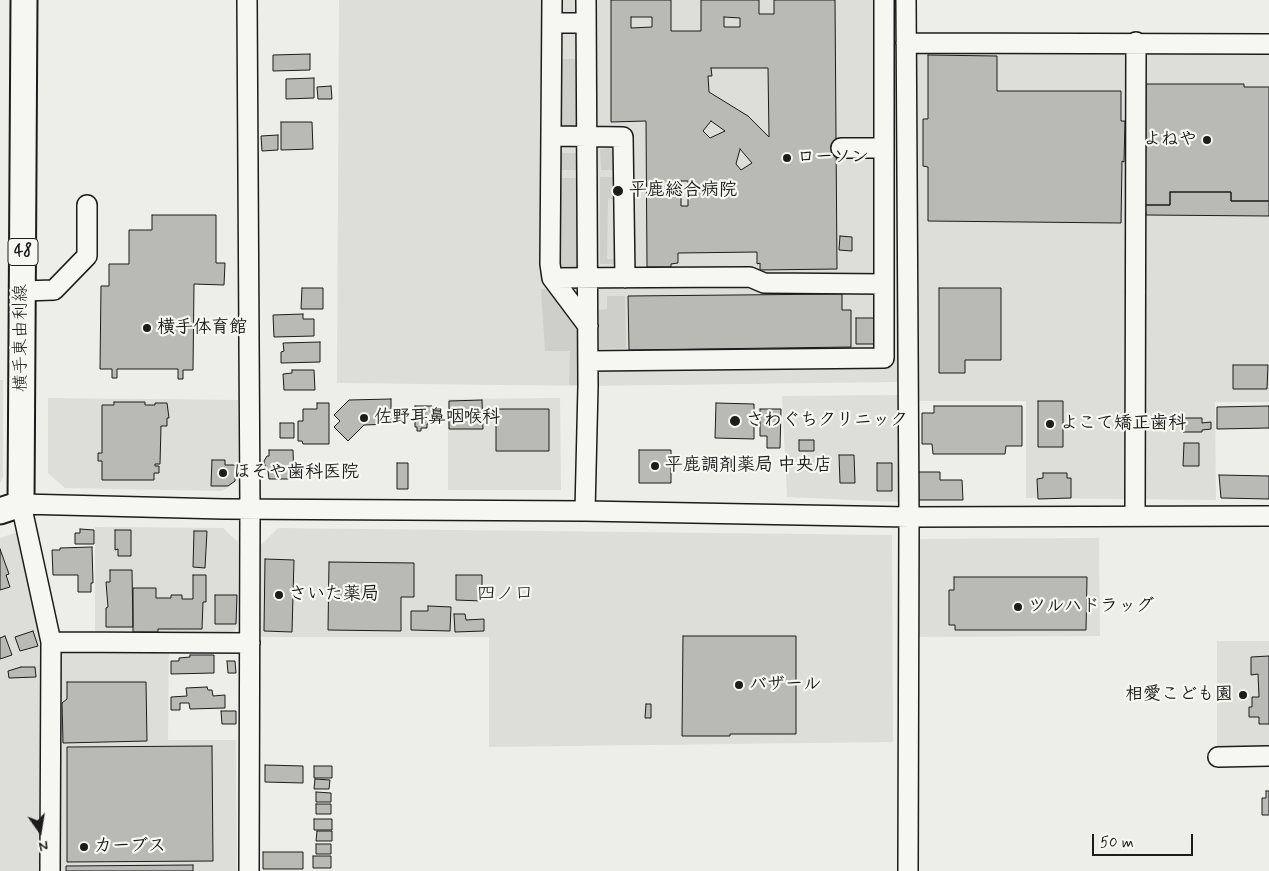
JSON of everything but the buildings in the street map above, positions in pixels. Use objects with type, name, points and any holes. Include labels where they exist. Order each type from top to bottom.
[{"type":"main road","name":"横手東由利線","points":[[11,508],[23,291],[24,0]]},
{"type":"street","points":[[247,0],[250,871]]},
{"type":"street","points":[[552,0],[550,264],[552,278],[575,284],[625,278],[750,277],[764,282],[884,284]]},
{"type":"street","points":[[585,511],[588,326],[575,284],[587,137],[586,0]]},
{"type":"street","points":[[588,360],[884,358],[884,0]]},
{"type":"street","points":[[906,0],[909,517],[908,871]]},
{"type":"street","points":[[552,23],[586,23]]},
{"type":"street","points":[[906,43],[1136,42],[1269,44]]},
{"type":"street","points":[[1135,516],[1136,42]]},
{"type":"street","points":[[552,136],[623,138],[625,278]]},
{"type":"street","points":[[841,148],[884,148]]},
{"type":"street","points":[[23,291],[54,290],[87,256],[87,204]]},
{"type":"street","points":[[575,284],[588,326]]},
{"type":"street","points":[[50,871],[51,642],[11,508],[585,511],[909,517],[1269,516]]},
{"type":"street","points":[[51,642],[250,642]]},
{"type":"street","points":[[1218,757],[1269,756]]},
{"type":"shaded area","name":"平鹿総合病院","points":[[339,0],[898,0],[897,382],[588,386],[337,383]]},
{"type":"shaded area","points":[[913,53],[1269,54],[1269,402],[1215,402],[1216,500],[1026,498],[1026,401],[911,401]]},
{"type":"shaded area","points":[[558,59],[578,59],[577,127],[557,127]]},
{"type":"shaded area","points":[[619,148],[619,170],[601,170],[600,149]]},
{"type":"shaded area","points":[[558,153],[578,153],[578,170],[558,170]]},
{"type":"shaded area","points":[[600,177],[618,177],[618,199],[608,199],[607,259],[618,259],[618,264],[600,264]]},
{"type":"shaded area","points":[[557,178],[577,178],[577,273],[559,269]]},
{"type":"shaded area","points":[[555,288],[576,325],[579,334],[579,385],[569,385],[570,351],[545,351],[541,289]]},
{"type":"shaded area","points":[[607,296],[625,296],[626,348],[599,349],[599,310],[607,309]]},
{"type":"shaded area","points":[[0,380],[3,380],[3,477],[0,483]]},
{"type":"shaded area","points":[[898,395],[899,502],[787,497],[782,396]]},
{"type":"shaded area","points":[[48,398],[238,400],[238,481],[222,491],[65,488],[48,473]]},
{"type":"shaded area","points":[[560,398],[561,490],[448,490],[448,399]]},
{"type":"shaded area","points":[[95,527],[223,528],[238,542],[238,626],[232,634],[95,634]]},
{"type":"shaded area","points":[[278,528],[892,535],[893,742],[489,747],[489,637],[256,637],[257,549]]},
{"type":"shaded area","points":[[18,532],[41,650],[169,651],[168,740],[236,740],[237,871],[0,871],[0,538]]},
{"type":"shaded area","points":[[1099,538],[1100,636],[914,637],[914,539]]},
{"type":"shaded area","name":"相愛こども園","points":[[1217,641],[1269,641],[1269,748],[1217,749]]},
{"type":"place","name":"よねや","points":[[1207,140]]},
{"type":"place","name":"ローソン","points":[[787,158]]},
{"type":"place","name":"平鹿総合病院","points":[[618,191]]},
{"type":"place","name":"横手体育館","points":[[147,328]]},
{"type":"place","name":"佐野耳鼻咽喉科","points":[[364,418]]},
{"type":"place","name":"さわぐちクリニック","points":[[735,421]]},
{"type":"place","name":"よこて矯正歯科","points":[[1050,424]]},
{"type":"place","name":"平鹿調剤薬局 中央店","points":[[655,466]]},
{"type":"place","name":"ほそや歯科医院","points":[[223,473]]},
{"type":"place","name":"さいた薬局","points":[[279,595]]},
{"type":"place","name":"ツルハドラッグ","points":[[1018,607]]},
{"type":"place","name":"バザール","points":[[739,685]]},
{"type":"place","name":"相愛こども園","points":[[1243,695]]},
{"type":"place","name":"カーブス","points":[[84,847]]},
{"type":"district","name":"四ノ口","points":[[505,595]]}]
